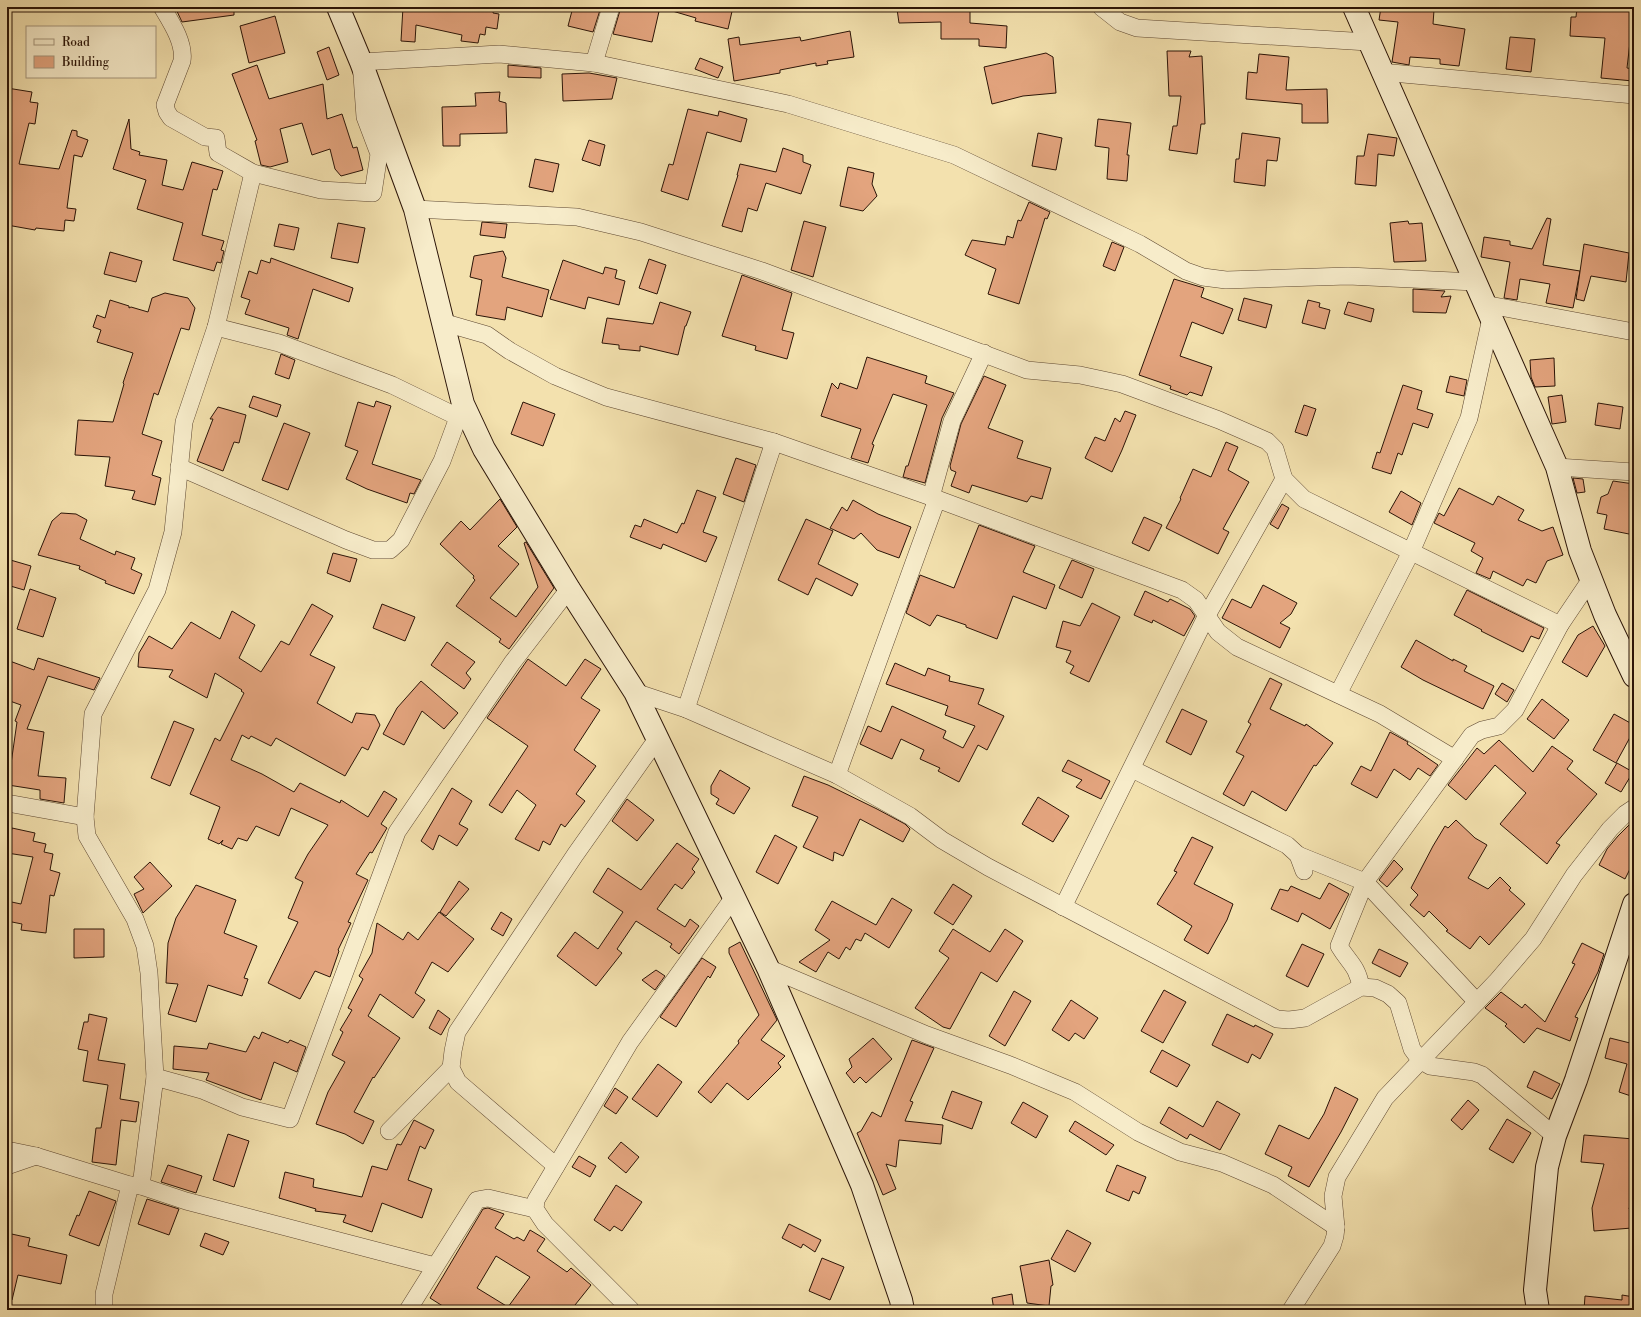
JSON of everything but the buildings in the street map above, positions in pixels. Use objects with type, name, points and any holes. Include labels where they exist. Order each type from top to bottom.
[{"type":"street","points":[[162,7],[184,53],[165,105],[167,112],[171,118],[205,137],[216,138],[218,153],[253,173],[321,190],[373,193],[379,154],[365,117],[361,62]]},
{"type":"street","points":[[594,63],[611,7]]},
{"type":"street","points":[[1101,7],[1120,22],[1137,28],[1368,42]]},
{"type":"street","points":[[1354,7],[1381,72],[1558,467],[1580,551],[1605,615],[1634,676]]},
{"type":"street","points":[[341,10],[415,210],[442,322],[461,410],[569,589],[634,692],[768,968],[862,1184],[903,1310]]},
{"type":"street","points":[[361,62],[499,54],[594,63],[788,104],[954,155],[1140,244],[1186,271],[1203,277],[1226,280],[1348,276],[1475,282]]},
{"type":"street","points":[[1381,72],[1634,95]]},
{"type":"street","points":[[104,1310],[104,1294],[135,1185],[156,1077],[150,973],[145,946],[135,919],[87,836],[85,818],[93,714],[157,590],[173,532],[184,422],[216,327],[253,173]]},
{"type":"street","points":[[415,210],[577,217],[641,232],[762,272],[1027,370],[1080,375],[1122,384],[1219,420],[1267,441],[1275,449],[1284,479],[1304,499],[1560,625]]},
{"type":"street","points":[[1488,311],[1634,332]]},
{"type":"street","points":[[1338,694],[1411,552],[1469,418],[1488,311]]},
{"type":"street","points":[[442,322],[487,334],[510,351],[555,376],[606,397],[774,442],[934,498],[1182,590],[1196,600],[1206,617],[1218,632],[1237,646],[1380,714],[1455,759]]},
{"type":"street","points":[[216,327],[286,346],[461,410]]},
{"type":"street","points":[[837,775],[934,498],[952,421],[984,353]]},
{"type":"street","points":[[179,467],[346,540],[373,550],[390,550],[401,540],[442,461],[461,410]]},
{"type":"street","points":[[686,709],[774,442]]},
{"type":"street","points":[[1558,467],[1634,472]]},
{"type":"street","points":[[1064,907],[1206,617],[1284,479]]},
{"type":"street","points":[[1360,987],[1359,976],[1355,966],[1339,946],[1365,882],[1472,736],[1482,730],[1499,726],[1515,710],[1560,625],[1591,579]]},
{"type":"street","points":[[156,1077],[202,1090],[242,1107],[290,1118],[397,832],[512,663],[569,589]]},
{"type":"street","points":[[634,692],[686,709],[837,775],[910,816],[942,840],[988,867],[1277,1019],[1289,1020],[1305,1018],[1360,987],[1375,988],[1388,994],[1398,1003],[1412,1049],[1420,1060],[1430,1066],[1474,1072],[1482,1075],[1555,1136]]},
{"type":"street","points":[[556,1166],[458,1082],[451,1068],[457,1032],[575,855],[657,740]]},
{"type":"street","points":[[1132,769],[1287,845],[1298,855],[1365,882],[1477,1002]]},
{"type":"street","points":[[7,803],[85,818]]},
{"type":"street","points":[[1291,1310],[1332,1246],[1336,1227],[1332,1196],[1337,1177],[1385,1098],[1477,1002],[1533,940],[1574,875],[1610,829],[1625,814],[1634,808]]},
{"type":"street","points":[[1298,855],[1304,871]]},
{"type":"street","points":[[535,1209],[536,1200],[630,1042],[734,897]]},
{"type":"street","points":[[1538,1310],[1535,1290],[1547,1167],[1555,1136],[1576,1080],[1634,904]]},
{"type":"street","points":[[768,968],[927,1036],[1010,1065],[1075,1092],[1138,1132],[1180,1152],[1222,1163],[1273,1185],[1336,1227]]},
{"type":"street","points":[[389,1131],[451,1068]]},
{"type":"street","points":[[7,1150],[36,1156],[186,1201],[435,1266]]},
{"type":"street","points":[[7,1166],[36,1156]]},
{"type":"street","points":[[1309,1209],[1332,1196]]},
{"type":"street","points":[[408,1310],[476,1200],[488,1198],[535,1209],[546,1224],[632,1310]]}]
